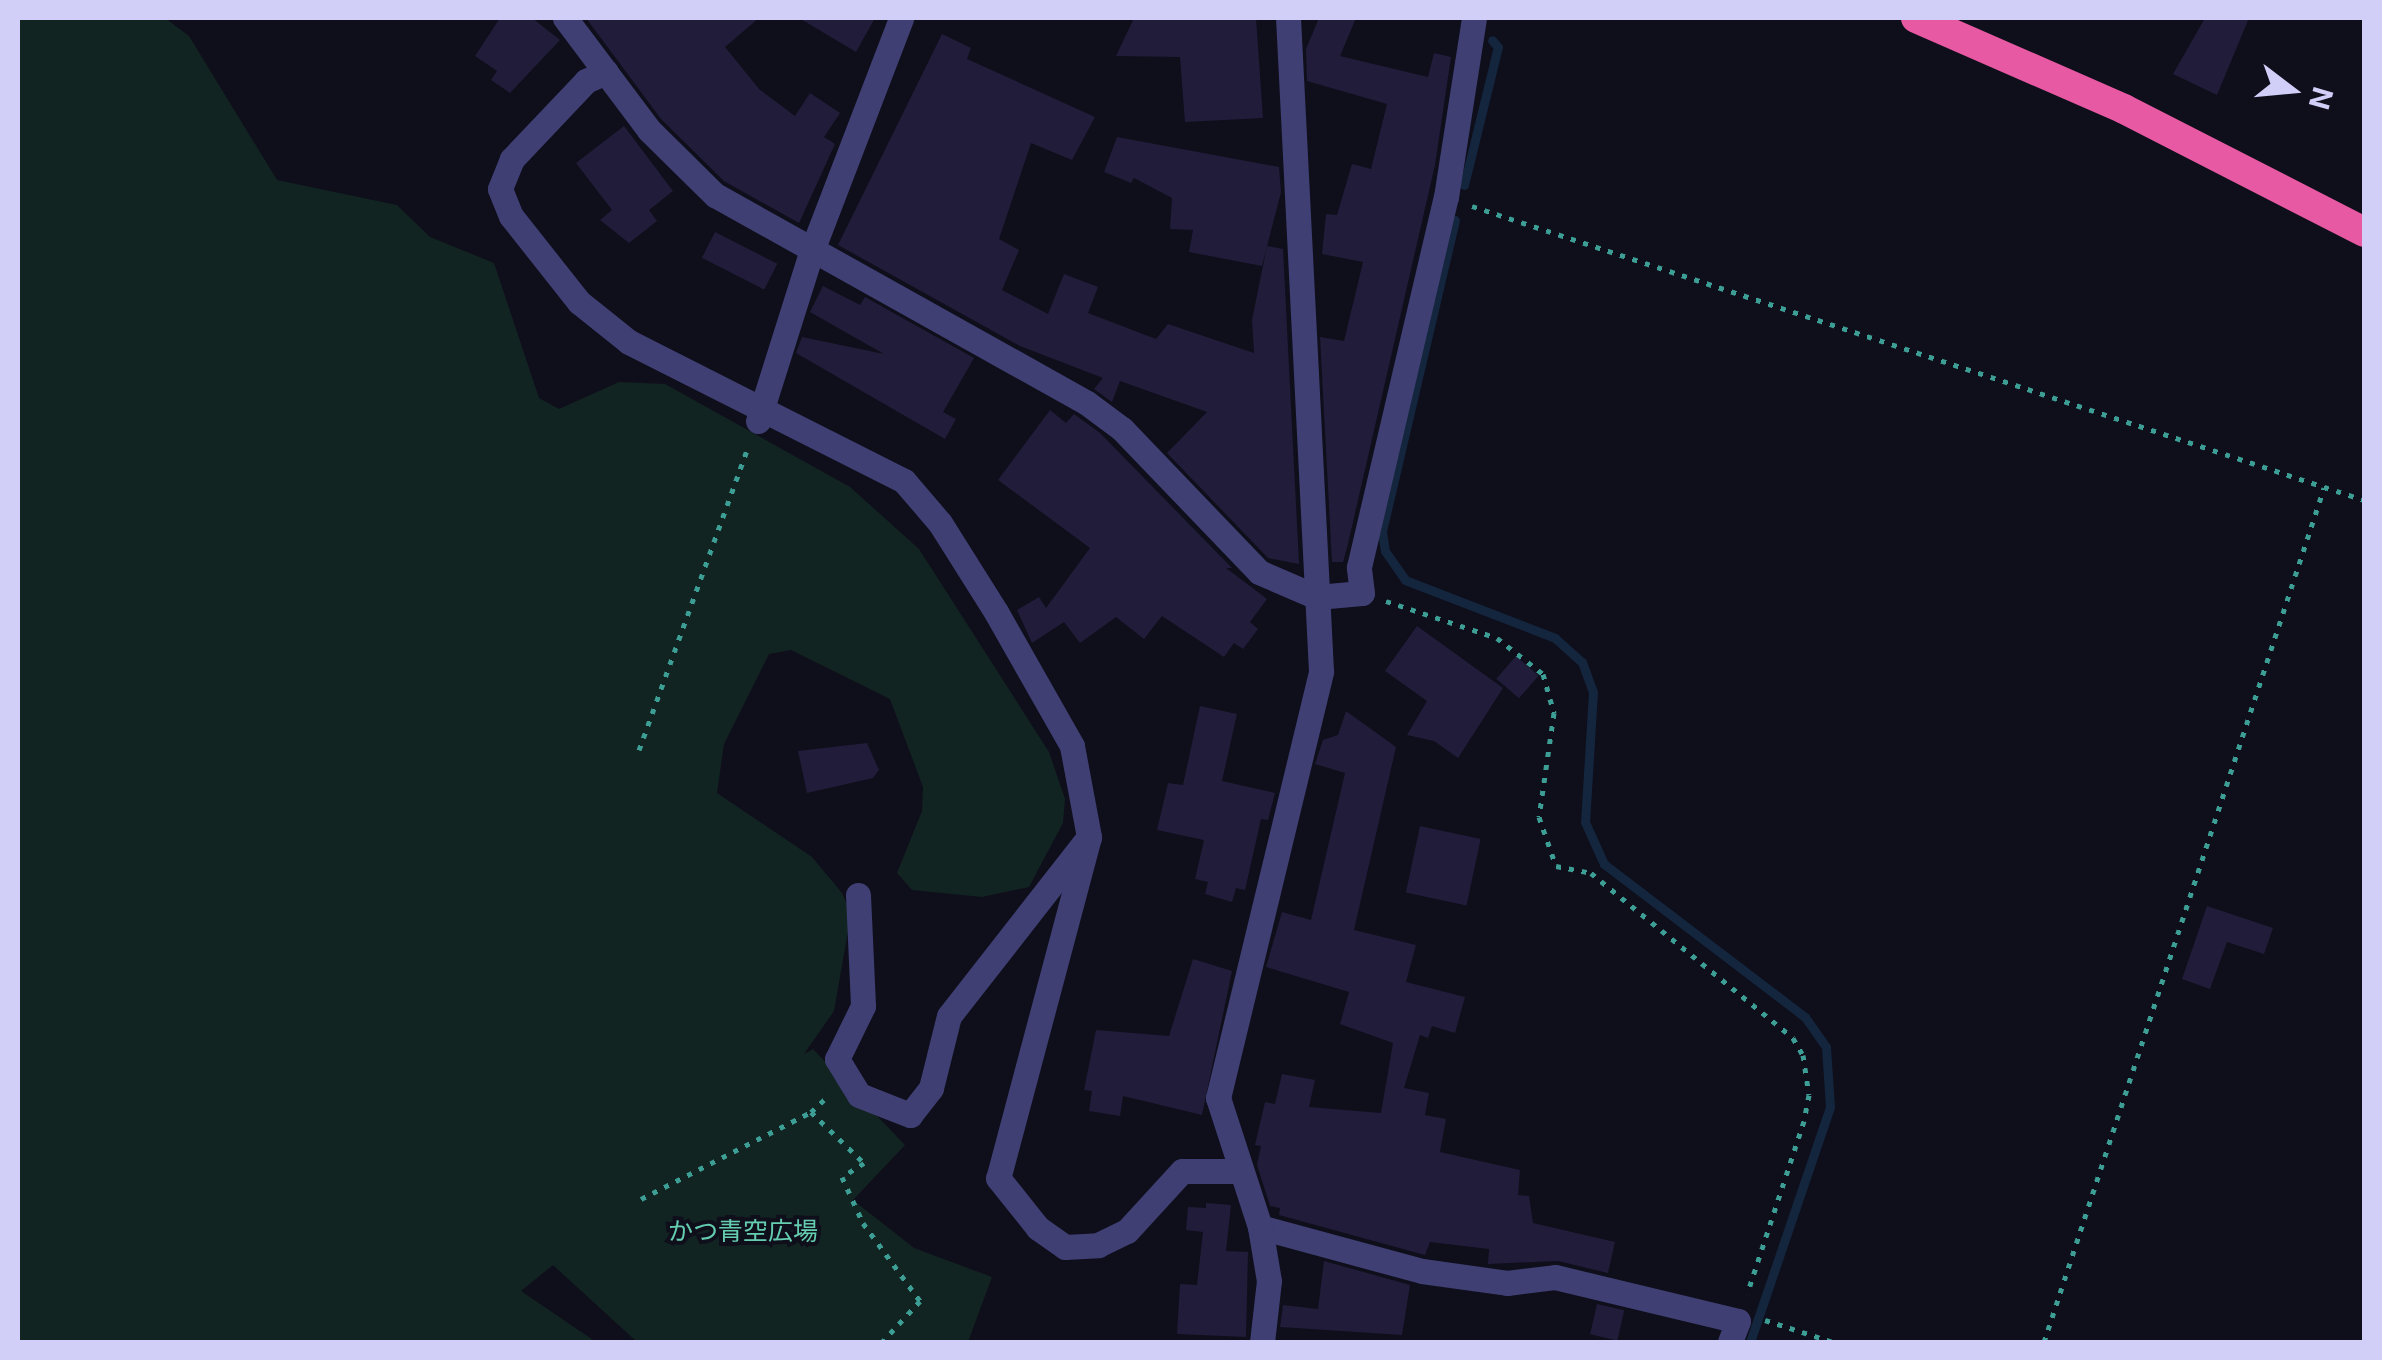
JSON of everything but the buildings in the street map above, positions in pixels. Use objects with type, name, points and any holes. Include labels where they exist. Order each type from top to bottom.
[{"type":"highway","points":[[1929,20],[2124,109],[2364,232]]},
{"type":"street","points":[[565,18],[649,130],[715,195],[810,253],[1087,403],[1122,429],[1259,572],[1317,597],[1362,593],[1358,567],[1446,197],[1474,18]]},
{"type":"street","points":[[760,415],[810,253],[901,18]]},
{"type":"street","points":[[1262,1342],[1269,1281],[1260,1227],[1237,1171],[1218,1098],[1321,672],[1288,18]]},
{"type":"street","points":[[606,72],[586,80],[512,159],[500,189],[511,216],[579,302],[629,342],[760,415],[904,481],[940,523],[1072,746],[1090,837],[998,1178],[1038,1228],[1066,1247],[1098,1245],[1127,1231],[1182,1171],[1237,1171]]},
{"type":"street","points":[[858,895],[863,1006],[837,1058],[859,1094],[910,1115],[931,1088],[949,1016],[1090,837]]},
{"type":"street","points":[[1260,1227],[1422,1270],[1507,1284],[1555,1277],[1734,1332]]},
{"type":"path","points":[[1446,197],[2364,500]]},
{"type":"path","points":[[639,750],[760,415]]},
{"type":"path","points":[[2044,1342],[2324,488]]},
{"type":"path","points":[[1362,593],[1497,638],[1543,674],[1554,713],[1539,817],[1556,866],[1591,873],[1793,1038],[1803,1054],[1809,1094],[1804,1122],[1734,1332]]},
{"type":"path","points":[[641,1199],[811,1112],[846,1078]]},
{"type":"path","points":[[811,1112],[864,1163],[842,1178],[863,1223],[920,1300],[882,1342]]},
{"type":"path","points":[[1767,1321],[1833,1342]]},
{"type":"green space","name":"かつ青空広場","points":[[18,18],[165,18],[189,36],[277,180],[397,205],[430,237],[494,263],[539,398],[559,409],[619,382],[665,384],[850,487],[919,549],[1049,752],[1065,799],[1063,823],[1029,887],[982,897],[912,890],[897,873],[922,811],[923,787],[890,699],[791,650],[769,654],[724,744],[717,793],[812,857],[842,893],[851,914],[834,1011],[804,1054],[813,1049],[905,1145],[853,1200],[914,1248],[992,1277],[968,1342],[637,1342],[553,1265],[521,1291],[596,1342],[18,1342]]},
{"type":"waterway","points":[[1464,185],[1498,47],[1492,40]]},
{"type":"waterway","points":[[1455,220],[1382,532],[1385,551],[1405,580],[1555,638],[1582,662],[1593,692],[1585,822],[1604,864],[1805,1017],[1826,1047],[1830,1107],[1750,1342]]}]
